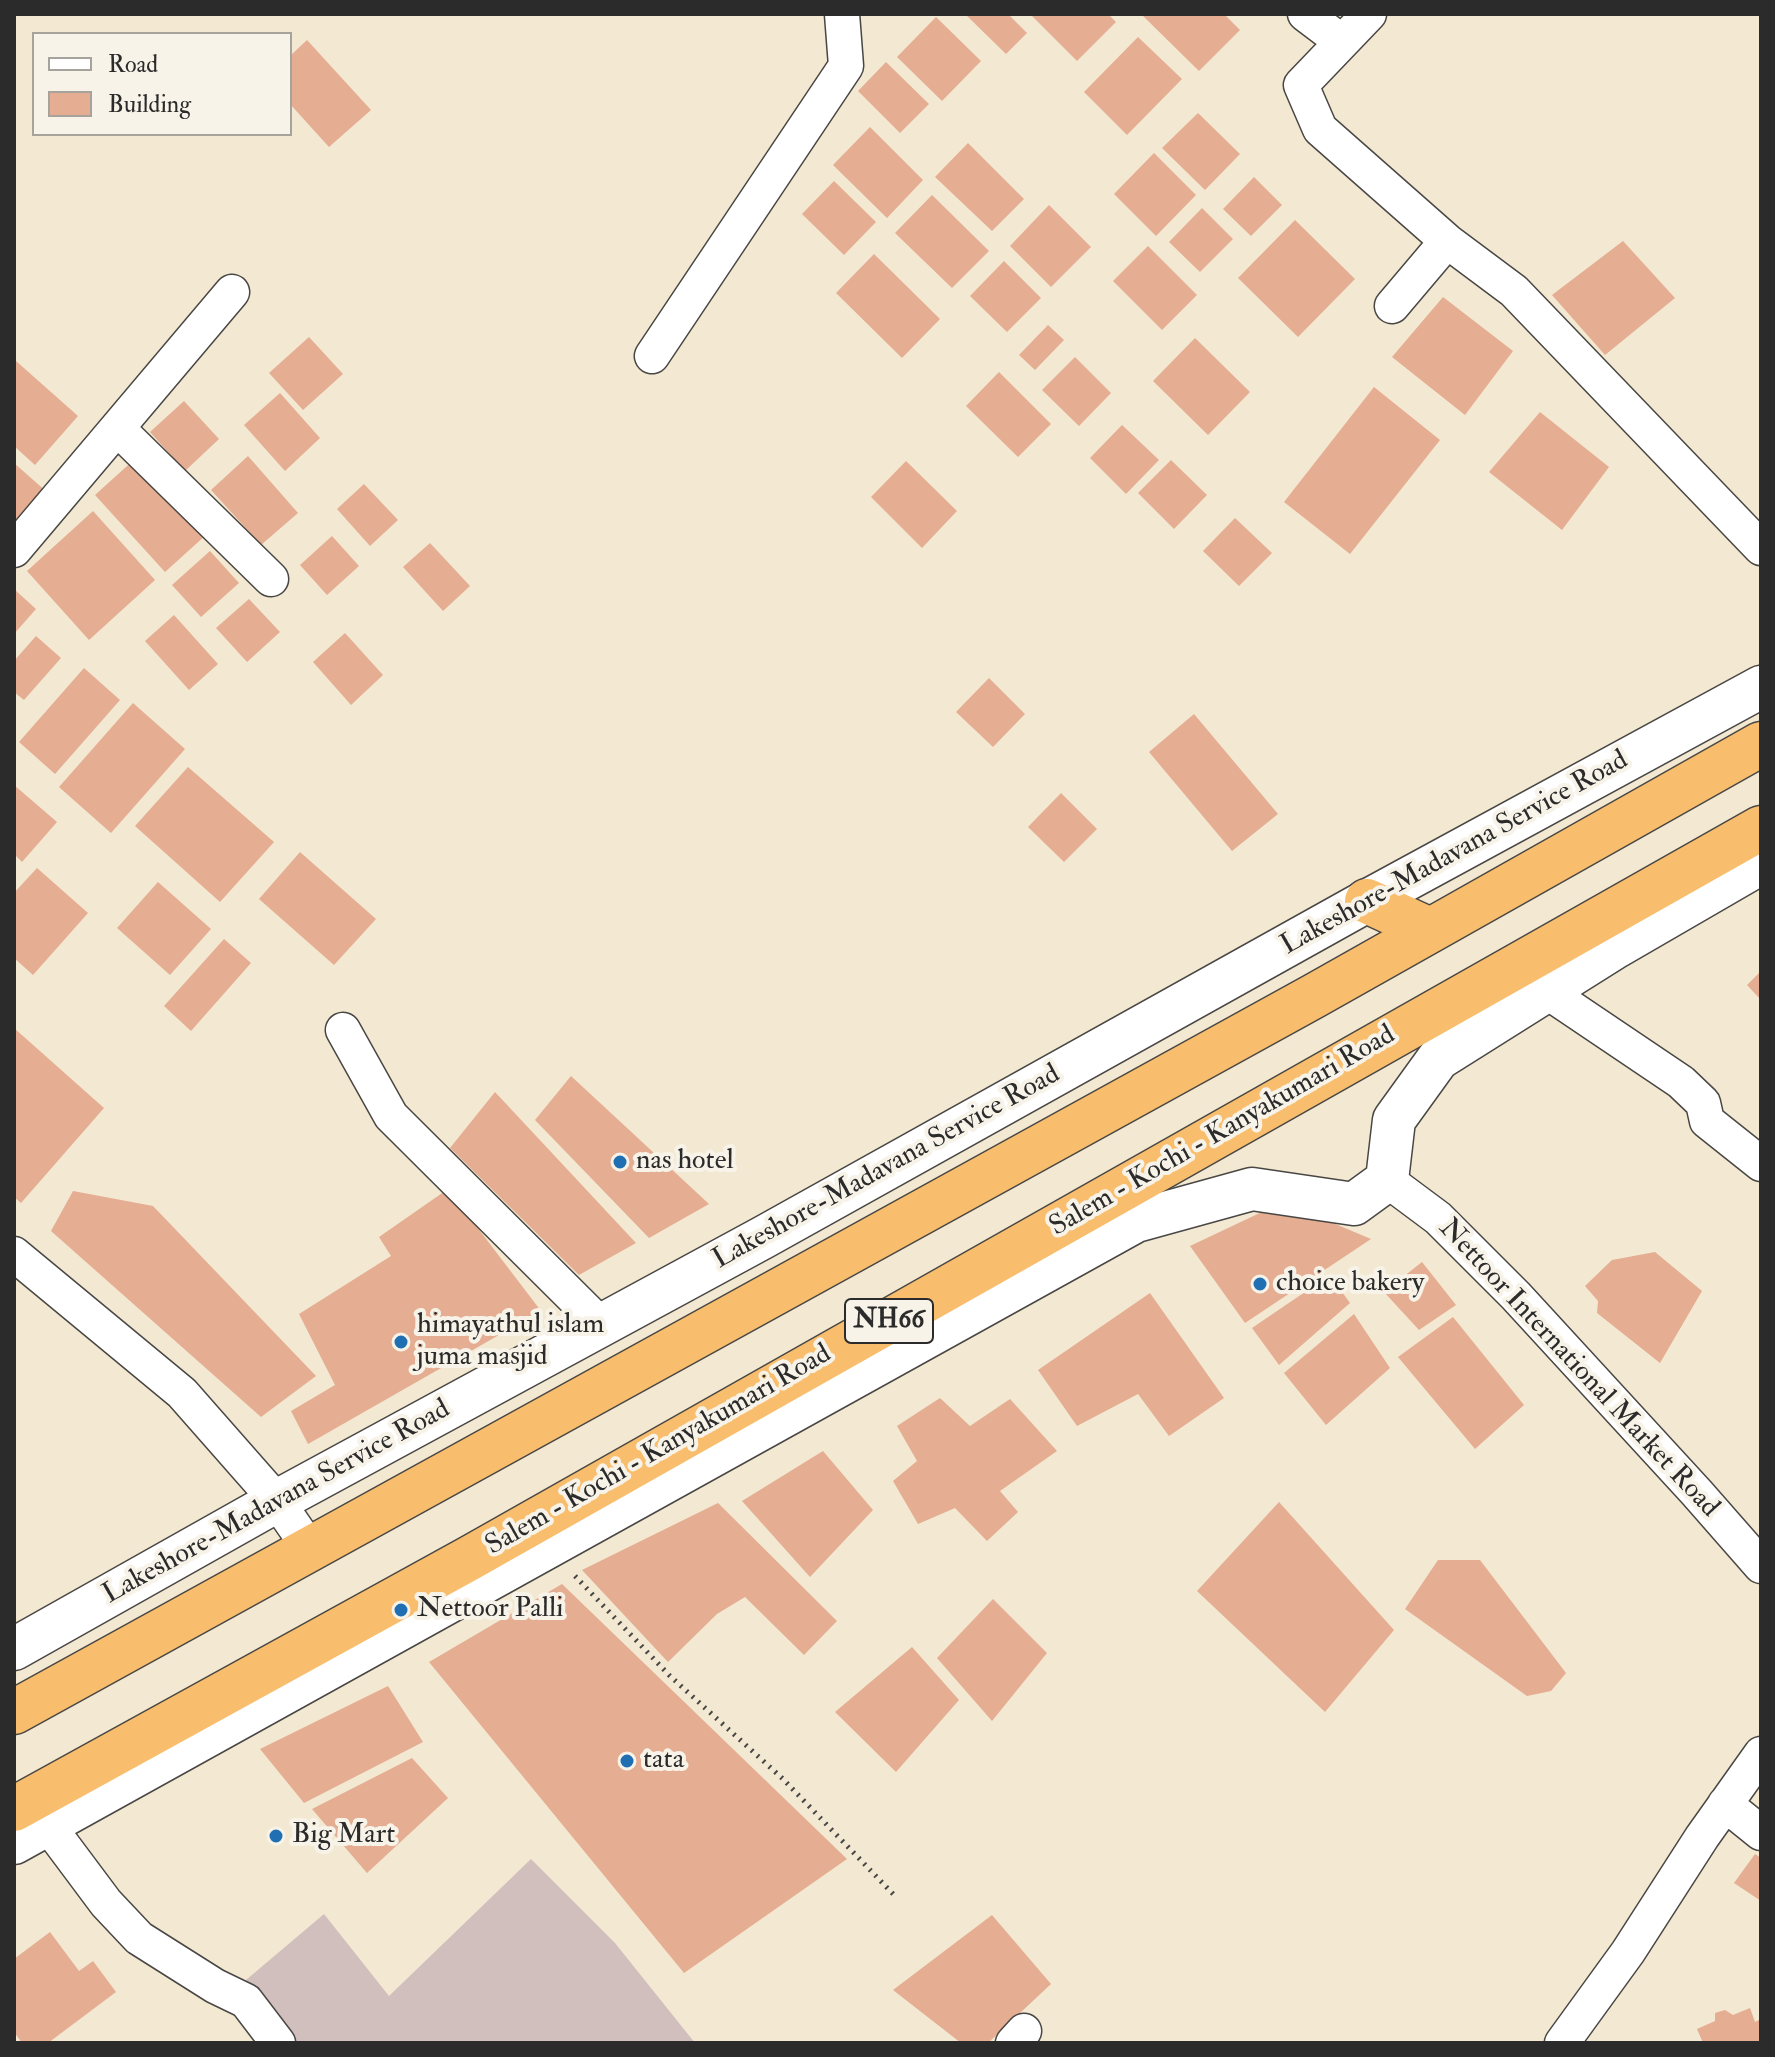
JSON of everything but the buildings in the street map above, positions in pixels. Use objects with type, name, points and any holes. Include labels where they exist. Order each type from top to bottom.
[{"type":"highway","name":"NH66","points":[[14,1712],[1761,744]]},
{"type":"highway","name":"Salem - Kochi - Kanyakumari Road","points":[[25,1826],[484,1550],[1761,828]]},
{"type":"highway","points":[[1367,901],[1430,930]]},
{"type":"street","points":[[652,356],[846,66],[842,14]]},
{"type":"street","points":[[1305,14],[1342,42]]},
{"type":"street","points":[[1369,14],[1301,85],[1320,129],[1447,241],[1514,291],[1761,548]]},
{"type":"street","points":[[1392,306],[1447,241]]},
{"type":"street","points":[[14,550],[232,292]]},
{"type":"street","points":[[118,429],[271,579]]},
{"type":"street","name":"Lakeshore-Madavana Service Road","points":[[14,1649],[277,1501],[1761,687]]},
{"type":"street","points":[[278,2043],[246,2001],[215,1986],[139,1938],[98,1893],[25,1826],[548,1545],[1136,1221],[1252,1189],[1354,1204],[1387,1180],[1394,1120],[1438,1059],[1761,863]]},
{"type":"street","points":[[1546,991],[1681,1082],[1703,1103],[1707,1121],[1761,1164]]},
{"type":"street","points":[[343,1030],[391,1116],[601,1325]]},
{"type":"street","name":"Nettoor International Market Road","points":[[1387,1180],[1438,1218],[1516,1296],[1761,1566]]},
{"type":"street","points":[[14,1254],[182,1393],[277,1501],[310,1549]]},
{"type":"street","points":[[1562,2043],[1628,1952],[1761,1754]]},
{"type":"street","points":[[1725,1804],[1761,1833]]},
{"type":"path","points":[[548,1545],[670,1676],[783,1779],[896,1897]]},
{"type":"shaded area","points":[[531,1859],[615,1943],[695,2043],[294,2043],[246,1980],[324,1914],[389,1996]]},
{"type":"place","name":"nas hotel","points":[[620,1162]]},
{"type":"place","name":"choice bakery","points":[[1260,1284]]},
{"type":"place","name":"himayathul islam juma masjid","points":[[401,1342]]},
{"type":"place","name":"Nettoor Palli","points":[[401,1610]]},
{"type":"place","name":"tata","points":[[627,1761]]},
{"type":"place","name":"Big Mart","points":[[276,1836]]}]
